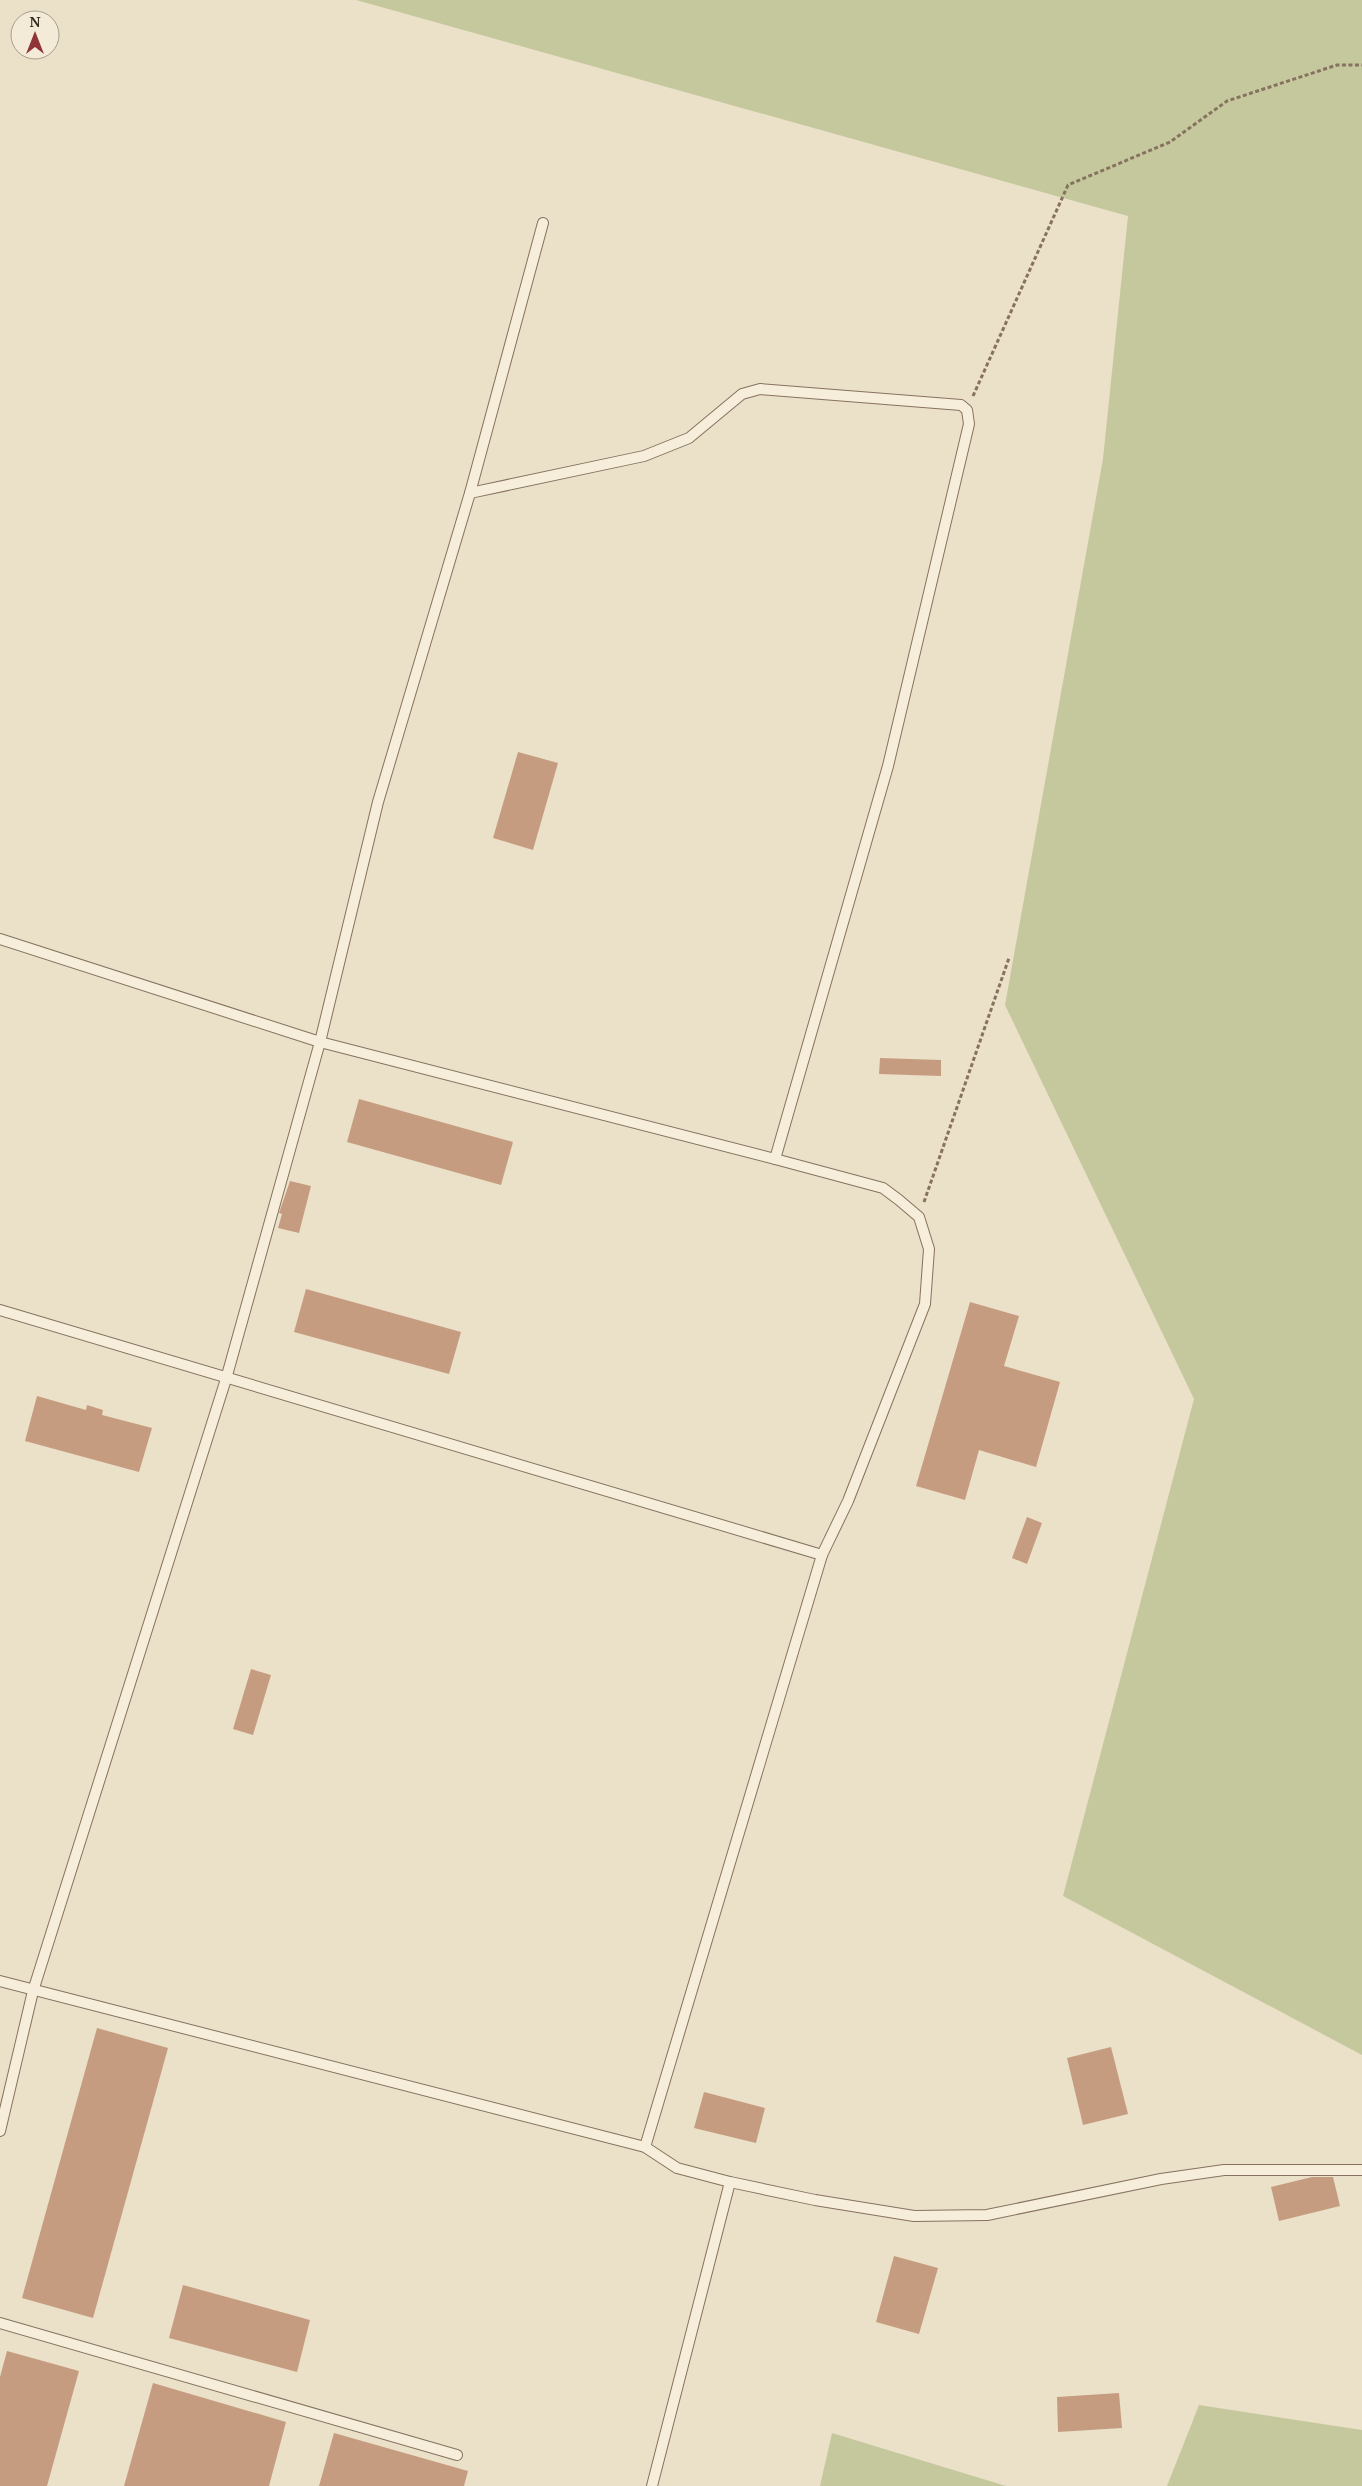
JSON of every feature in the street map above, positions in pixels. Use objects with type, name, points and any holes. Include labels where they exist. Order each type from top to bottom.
[{"type":"lane","points":[[0,2131],[33,1991],[226,1379],[320,1042],[378,802],[470,493],[544,223]]},
{"type":"lane","points":[[470,493],[644,456],[668,448],[689,438],[742,394],[750,390],[760,389],[961,405],[967,410],[969,424],[888,766],[775,1158]]},
{"type":"lane","points":[[0,939],[320,1042],[775,1158],[883,1188],[919,1217],[929,1249],[925,1304],[848,1501],[822,1556],[645,2147]]},
{"type":"lane","points":[[0,1310],[822,1556]]},
{"type":"lane","points":[[0,1981],[645,2147],[678,2168],[730,2182],[815,2200],[914,2216],[987,2215],[1161,2179],[1224,2170],[1362,2170]]},
{"type":"lane","points":[[652,2486],[730,2182]]},
{"type":"lane","points":[[0,2323],[457,2455]]},
{"type":"path","points":[[967,410],[1068,184],[1170,142],[1227,101],[1337,65],[1362,65]]},
{"type":"path","points":[[919,1217],[1009,958]]},
{"type":"green space","points":[[356,0],[1362,0],[1362,2055],[1063,1896],[1194,1399],[1005,1005],[1103,459],[1128,216]]},
{"type":"green space","points":[[1199,2405],[1362,2430],[1362,2486],[1167,2486]]},
{"type":"green space","points":[[832,2433],[1006,2486],[820,2486]]},
{"type":"building","points":[[518,752],[558,763],[533,850],[493,838]]},
{"type":"building","points":[[880,1058],[941,1060],[941,1076],[879,1074]]},
{"type":"building","points":[[359,1099],[513,1142],[501,1185],[347,1142]]},
{"type":"building","points":[[290,1181],[311,1186],[299,1233],[278,1228],[282,1214],[279,1213]]},
{"type":"building","points":[[306,1289],[461,1332],[449,1374],[294,1332]]},
{"type":"building","points":[[970,1302],[1019,1316],[1004,1366],[1060,1382],[1036,1467],[979,1450],[965,1500],[916,1486]]},
{"type":"building","points":[[37,1396],[86,1410],[87,1405],[103,1410],[102,1415],[152,1428],[139,1472],[25,1441]]},
{"type":"building","points":[[1027,1517],[1042,1523],[1027,1564],[1012,1558]]},
{"type":"building","points":[[251,1669],[271,1675],[253,1735],[233,1729]]},
{"type":"building","points":[[97,2028],[168,2048],[93,2318],[22,2298]]},
{"type":"building","points":[[1111,2047],[1128,2114],[1083,2125],[1067,2058]]},
{"type":"building","points":[[704,2092],[765,2108],[756,2143],[694,2128]]},
{"type":"building","points":[[1312,2177],[1333,2177],[1340,2206],[1279,2221],[1271,2187]]},
{"type":"building","points":[[894,2256],[938,2268],[919,2334],[876,2322]]},
{"type":"building","points":[[183,2285],[310,2320],[297,2372],[169,2338]]},
{"type":"building","points":[[7,2351],[79,2371],[47,2486],[0,2486],[0,2377]]},
{"type":"building","points":[[153,2383],[286,2422],[269,2486],[124,2486]]},
{"type":"building","points":[[1119,2393],[1122,2428],[1058,2432],[1057,2397]]},
{"type":"building","points":[[334,2433],[468,2471],[464,2486],[319,2486]]}]
